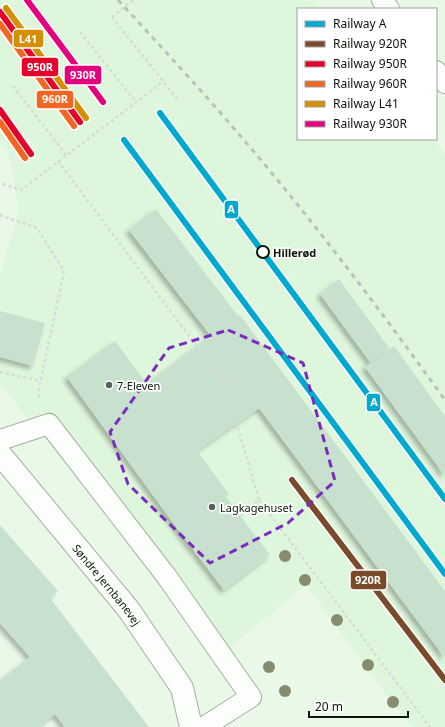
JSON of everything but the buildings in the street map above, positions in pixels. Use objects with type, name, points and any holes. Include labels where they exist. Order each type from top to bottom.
[{"type":"street","name":"Søndre Jernbanevej","points":[[0,454],[129,610],[182,688],[191,727]]},
{"type":"lane","points":[[382,0],[388,8]]},
{"type":"lane","points":[[437,72],[445,82]]},
{"type":"lane","points":[[0,440],[49,424],[167,577],[251,697],[204,727]]},
{"type":"path","points":[[133,0],[112,17],[177,99]]},
{"type":"path","points":[[80,32],[136,102]]},
{"type":"path","points":[[3,184],[21,190],[164,81]]},
{"type":"path","points":[[13,86],[66,155]]},
{"type":"path","points":[[58,161],[225,384],[259,500],[430,727]]},
{"type":"path","points":[[0,215],[37,228],[64,271],[38,393],[49,424]]},
{"type":"path","points":[[335,294],[381,356]]},
{"type":"path","points":[[225,384],[254,360]]},
{"type":"path","points":[[0,372],[41,381]]},
{"type":"path","points":[[242,516],[259,500]]},
{"type":"highlighted area","points":[[228,330],[303,363],[335,481],[288,523],[210,563],[128,484],[110,432],[169,348]]},
{"type":"shaded area","points":[[0,0],[311,0],[319,8],[297,8],[297,140],[435,140],[445,155],[445,727],[412,727],[379,685],[306,585],[222,654],[0,384],[0,278],[19,208],[9,155],[0,143]]},
{"type":"railway","points":[[118,0],[216,108],[327,241],[445,400]]},
{"type":"rail line","name":"930R","points":[[27,0],[103,102]]},
{"type":"rail line","name":"L41","points":[[6,8],[86,118]]},
{"type":"rail line","name":"950R","points":[[0,12],[80,122]]},
{"type":"rail line","name":"960R","points":[[0,24],[74,126]]},
{"type":"rail line","name":"950R","points":[[0,110],[31,154]]},
{"type":"rail line","name":"A","points":[[160,113],[445,499]]},
{"type":"rail line","name":"960R","points":[[0,122],[25,158]]},
{"type":"rail line","name":"A","points":[[124,140],[445,574]]},
{"type":"rail line","name":"920R","points":[[292,480],[445,680]]},
{"type":"place","name":"Hillerød","points":[[263,252]]},
{"type":"place","name":"7-Eleven","points":[[109,385]]},
{"type":"place","name":"Lagkagehuset","points":[[212,507]]}]
